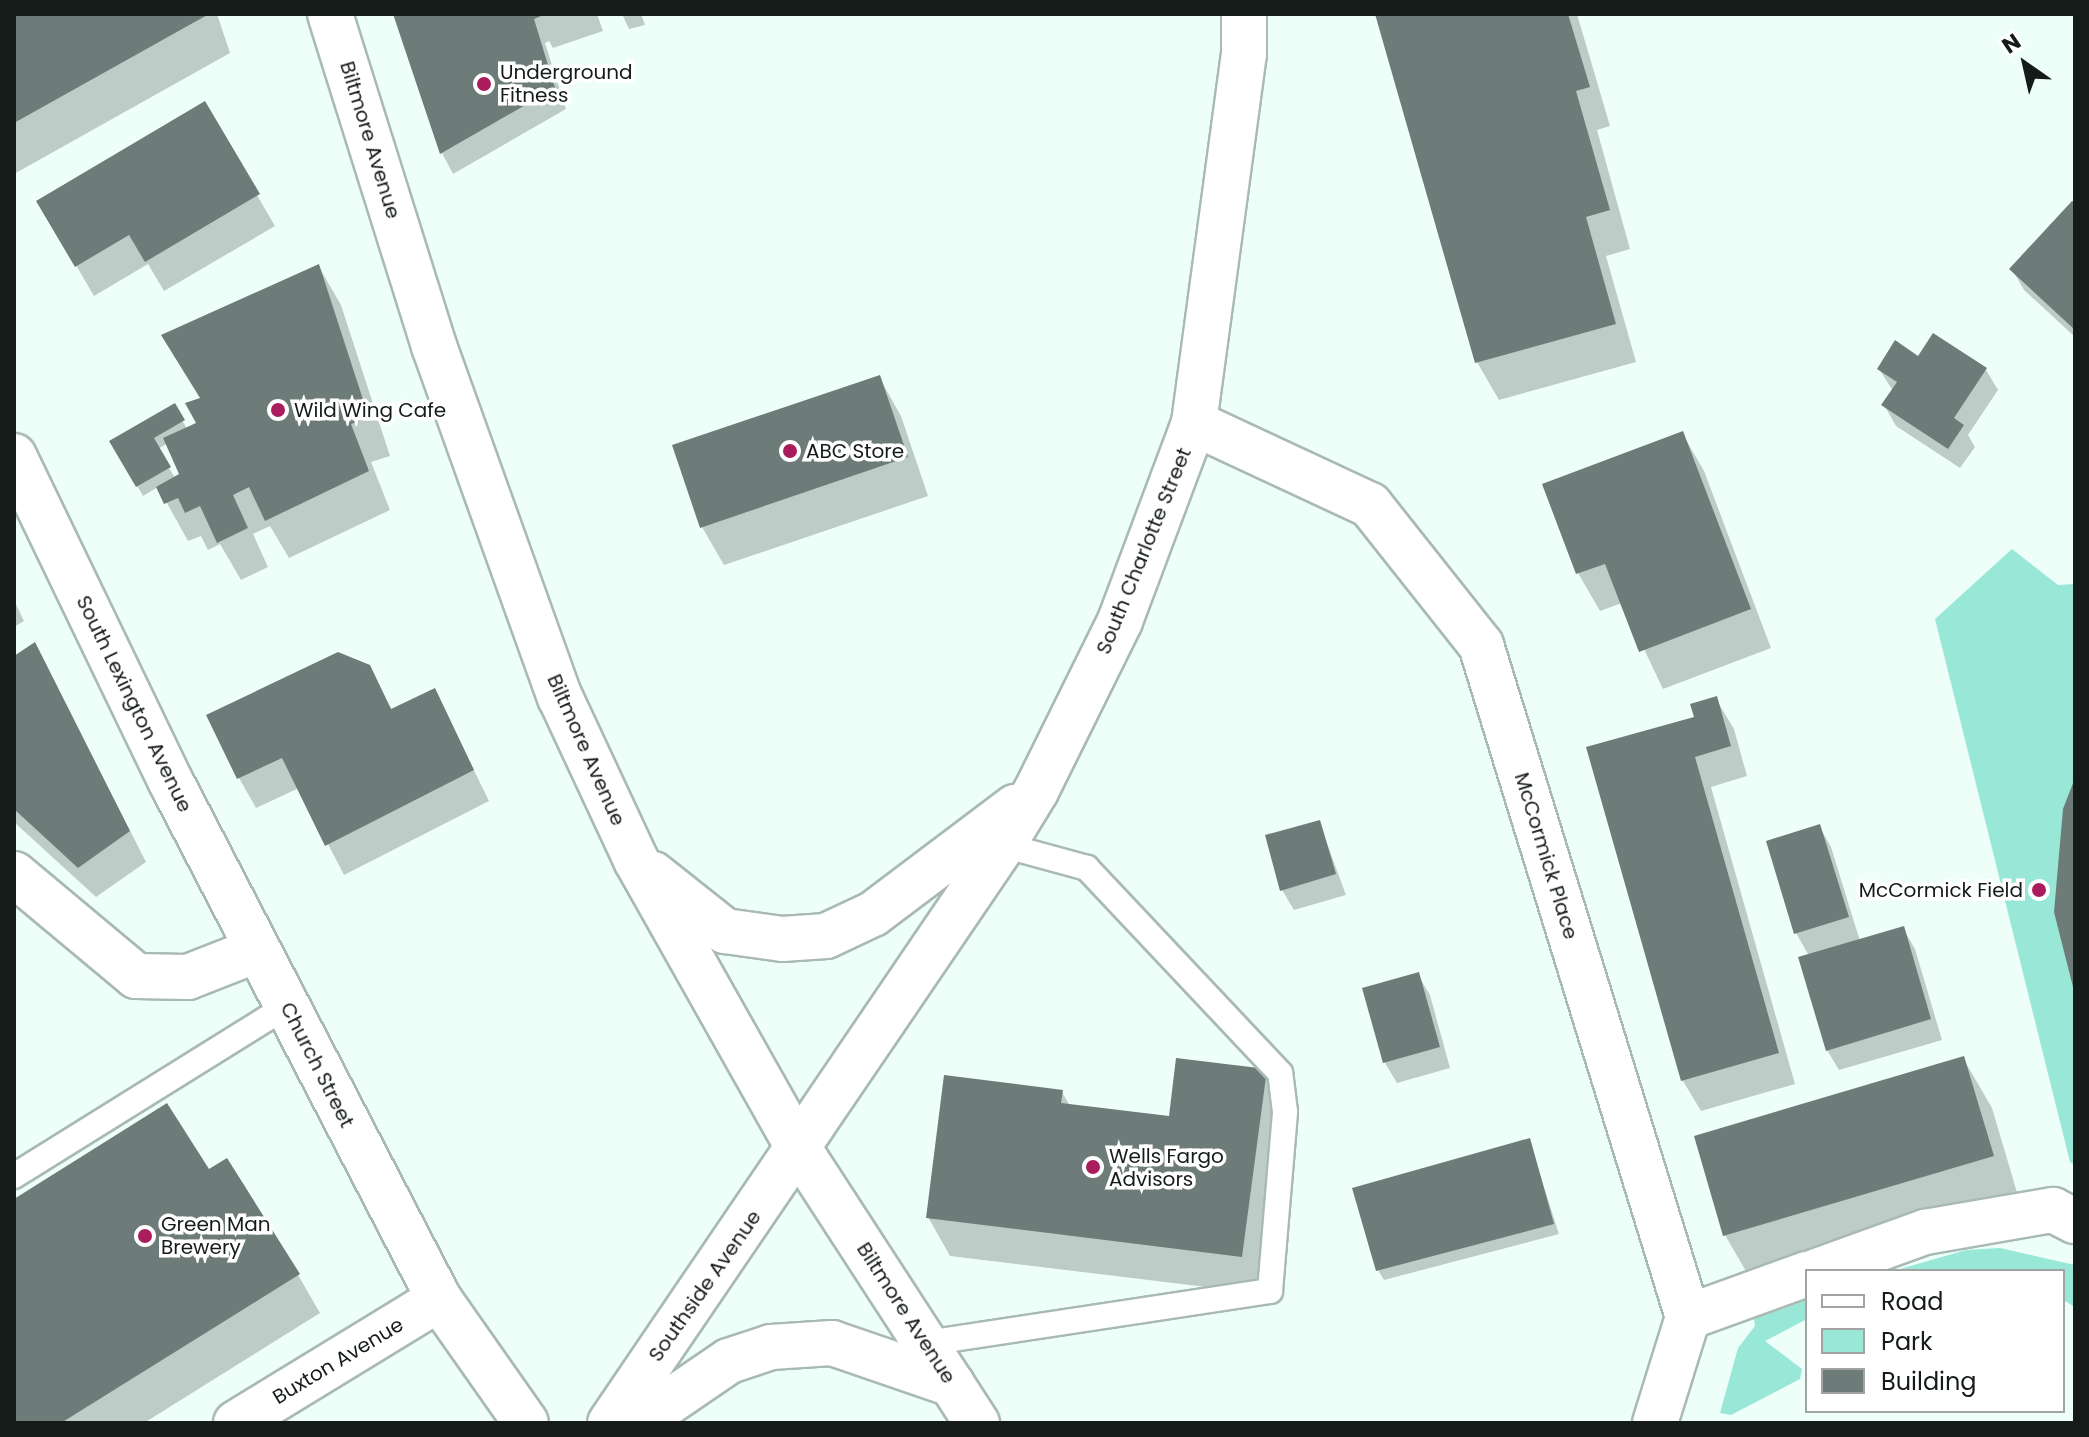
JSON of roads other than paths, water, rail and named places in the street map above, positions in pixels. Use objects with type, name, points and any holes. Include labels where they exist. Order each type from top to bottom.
[{"type":"main road","name":"Biltmore Avenue","points":[[330,14],[434,346],[560,697],[636,860],[799,1149],[977,1423]]},
{"type":"main road","name":"South Charlotte Street","points":[[799,1149],[1036,791],[1120,621],[1194,423],[1244,54],[1244,14]]},
{"type":"main road","name":"McCormick Place","points":[[1194,423],[1370,505],[1481,645],[1688,1317]]},
{"type":"main road","name":"South Lexington Avenue","points":[[14,456],[257,950]]},
{"type":"main road","points":[[636,860],[725,931],[782,939],[826,936],[873,914],[1036,791]]},
{"type":"main road","points":[[14,874],[136,976],[188,977],[257,950]]},
{"type":"main road","name":"Church Street","points":[[257,950],[439,1299],[526,1423]]},
{"type":"main road","name":"Southside Avenue","points":[[610,1423],[799,1149]]},
{"type":"main road","points":[[1823,1269],[1925,1232],[2053,1210],[2075,1221]]},
{"type":"main road","points":[[1655,1423],[1688,1317],[1805,1275]]},
{"type":"main road","name":"Buxton Avenue","points":[[236,1423],[439,1299]]},
{"type":"main road","points":[[638,1423],[674,1394],[729,1361],[771,1347],[832,1343],[952,1384]]},
{"type":"lane","points":[[926,1343],[1270,1291],[1285,1112],[1280,1073],[1087,868],[1003,845]]},
{"type":"lane","points":[[14,1176],[286,1007]]},
{"type":"place","name":"Underground Fitness","points":[[484,84]]},
{"type":"place","name":"Wild Wing Cafe","points":[[278,410]]},
{"type":"place","name":"ABC Store","points":[[790,451]]},
{"type":"place","name":"McCormick Field","points":[[2039,890]]},
{"type":"place","name":"Wells Fargo Advisors","points":[[1093,1167]]},
{"type":"place","name":"Green Man Brewery","points":[[145,1236]]}]
